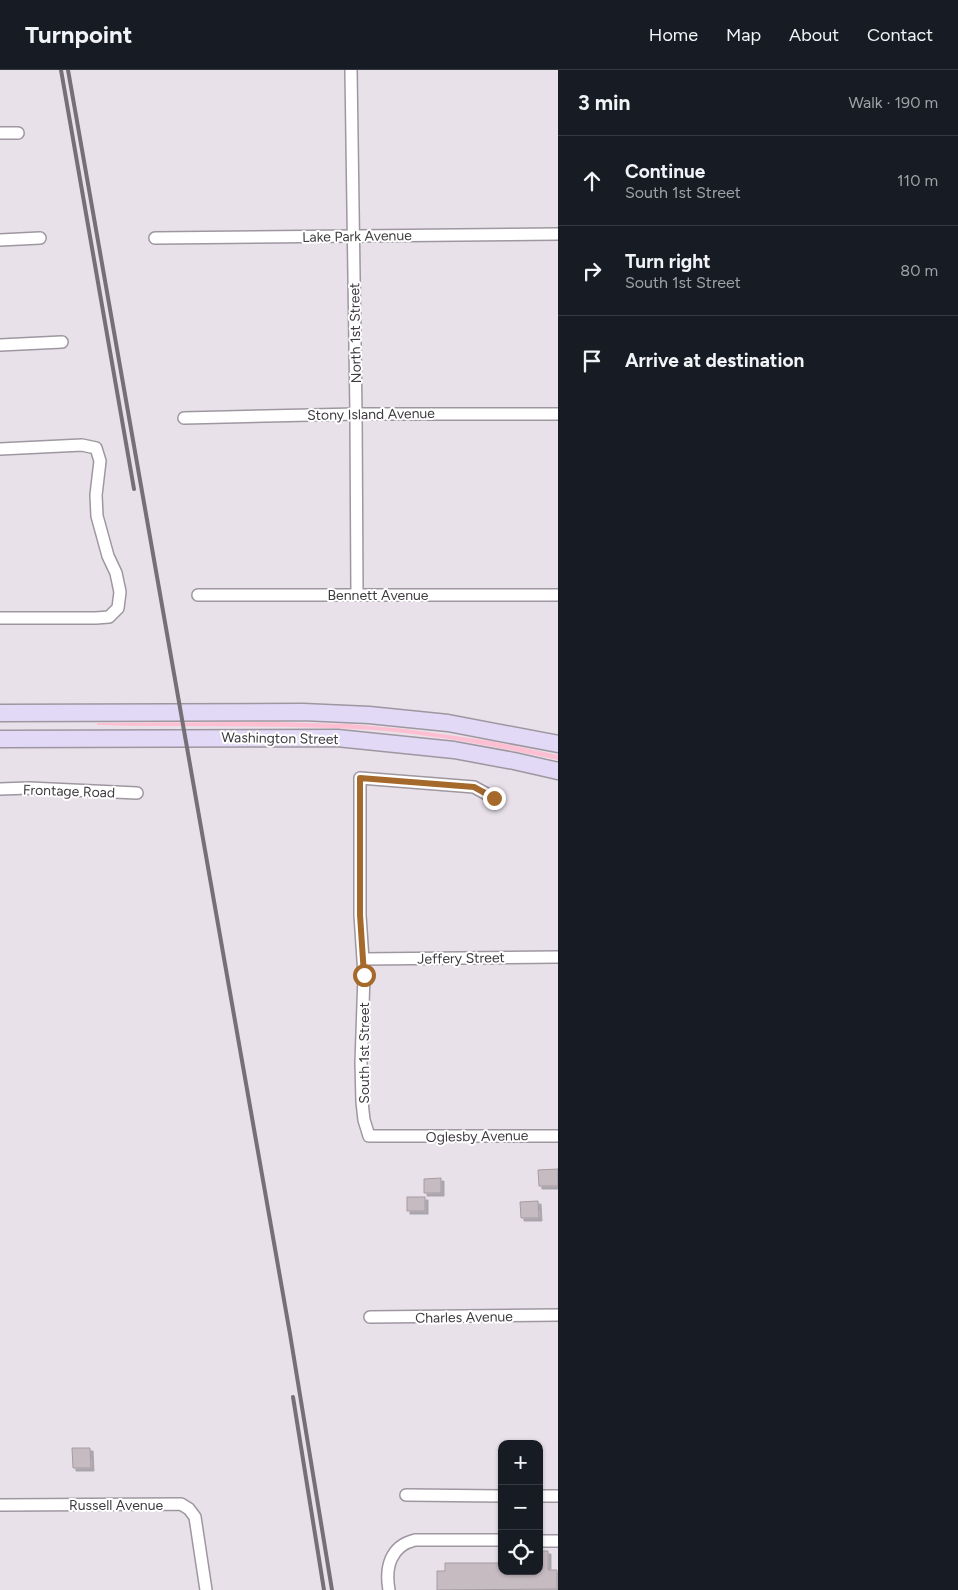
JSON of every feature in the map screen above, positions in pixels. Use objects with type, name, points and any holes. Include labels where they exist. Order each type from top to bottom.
[{"type":"main road","name":"Washington Street","points":[[0,714],[303,712],[350,714],[448,723],[558,744]]},
{"type":"main road","name":"Washington Street","points":[[0,740],[337,738],[454,750],[558,771]]},
{"type":"street","name":"North 1st Street","points":[[351,70],[356,414],[356,595]]},
{"type":"street","points":[[0,133],[18,133]]},
{"type":"street","name":"Lake Park Avenue","points":[[155,238],[558,234]]},
{"type":"street","points":[[0,240],[40,238]]},
{"type":"street","points":[[0,345],[62,342]]},
{"type":"street","name":"Stony Island Avenue","points":[[184,418],[356,414],[558,414]]},
{"type":"street","points":[[0,449],[82,445],[96,448],[100,461],[96,495],[97,516],[108,556],[116,573],[120,592],[118,608],[109,617],[0,618]]},
{"type":"street","name":"Bennett Avenue","points":[[198,595],[558,595]]},
{"type":"street","name":"South 1st Street","points":[[397,1137],[369,1136],[364,1120],[361,1063],[364,959],[360,915],[360,778],[474,787],[494,798]]},
{"type":"street","name":"Frontage Road","points":[[0,789],[29,788],[137,793]]},
{"type":"street","name":"Jeffery Street","points":[[364,959],[558,957]]},
{"type":"street","name":"Oglesby Avenue","points":[[397,1137],[558,1136]]},
{"type":"street","name":"Charles Avenue","points":[[370,1318],[558,1315]]},
{"type":"street","points":[[406,1495],[498,1496]]},
{"type":"street","points":[[543,1496],[558,1496]]},
{"type":"street","name":"Russell Avenue","points":[[0,1505],[181,1504],[189,1509],[195,1517],[206,1590]]},
{"type":"street","points":[[388,1590],[387,1576],[389,1563],[393,1554],[408,1542],[415,1540],[498,1540]]},
{"type":"street","points":[[543,1540],[558,1540]]},
{"type":"shaded area","points":[[273,722],[348,724],[406,729],[491,741],[558,755],[558,760],[466,742],[374,730],[305,727],[97,725],[97,723]]},
{"type":"building","points":[[558,1169],[558,1186],[539,1186],[538,1170]]},
{"type":"building","points":[[441,1178],[441,1193],[424,1193],[424,1179]]},
{"type":"building","points":[[407,1197],[425,1197],[425,1211],[407,1211]]},
{"type":"building","points":[[538,1201],[539,1218],[521,1218],[520,1202]]},
{"type":"building","points":[[72,1448],[90,1448],[91,1468],[73,1468]]},
{"type":"building","points":[[543,1551],[548,1551],[548,1570],[557,1570],[557,1589],[437,1590],[437,1571],[445,1571],[445,1563],[498,1563],[498,1575],[543,1575]]},
{"type":"railway","points":[[61,70],[134,489]]},
{"type":"railway","points":[[68,70],[290,1334],[332,1590]]},
{"type":"railway","points":[[293,1397],[324,1590]]},
{"type":"route","points":[[364,975],[360,915],[360,778],[474,787],[494,798]]}]
